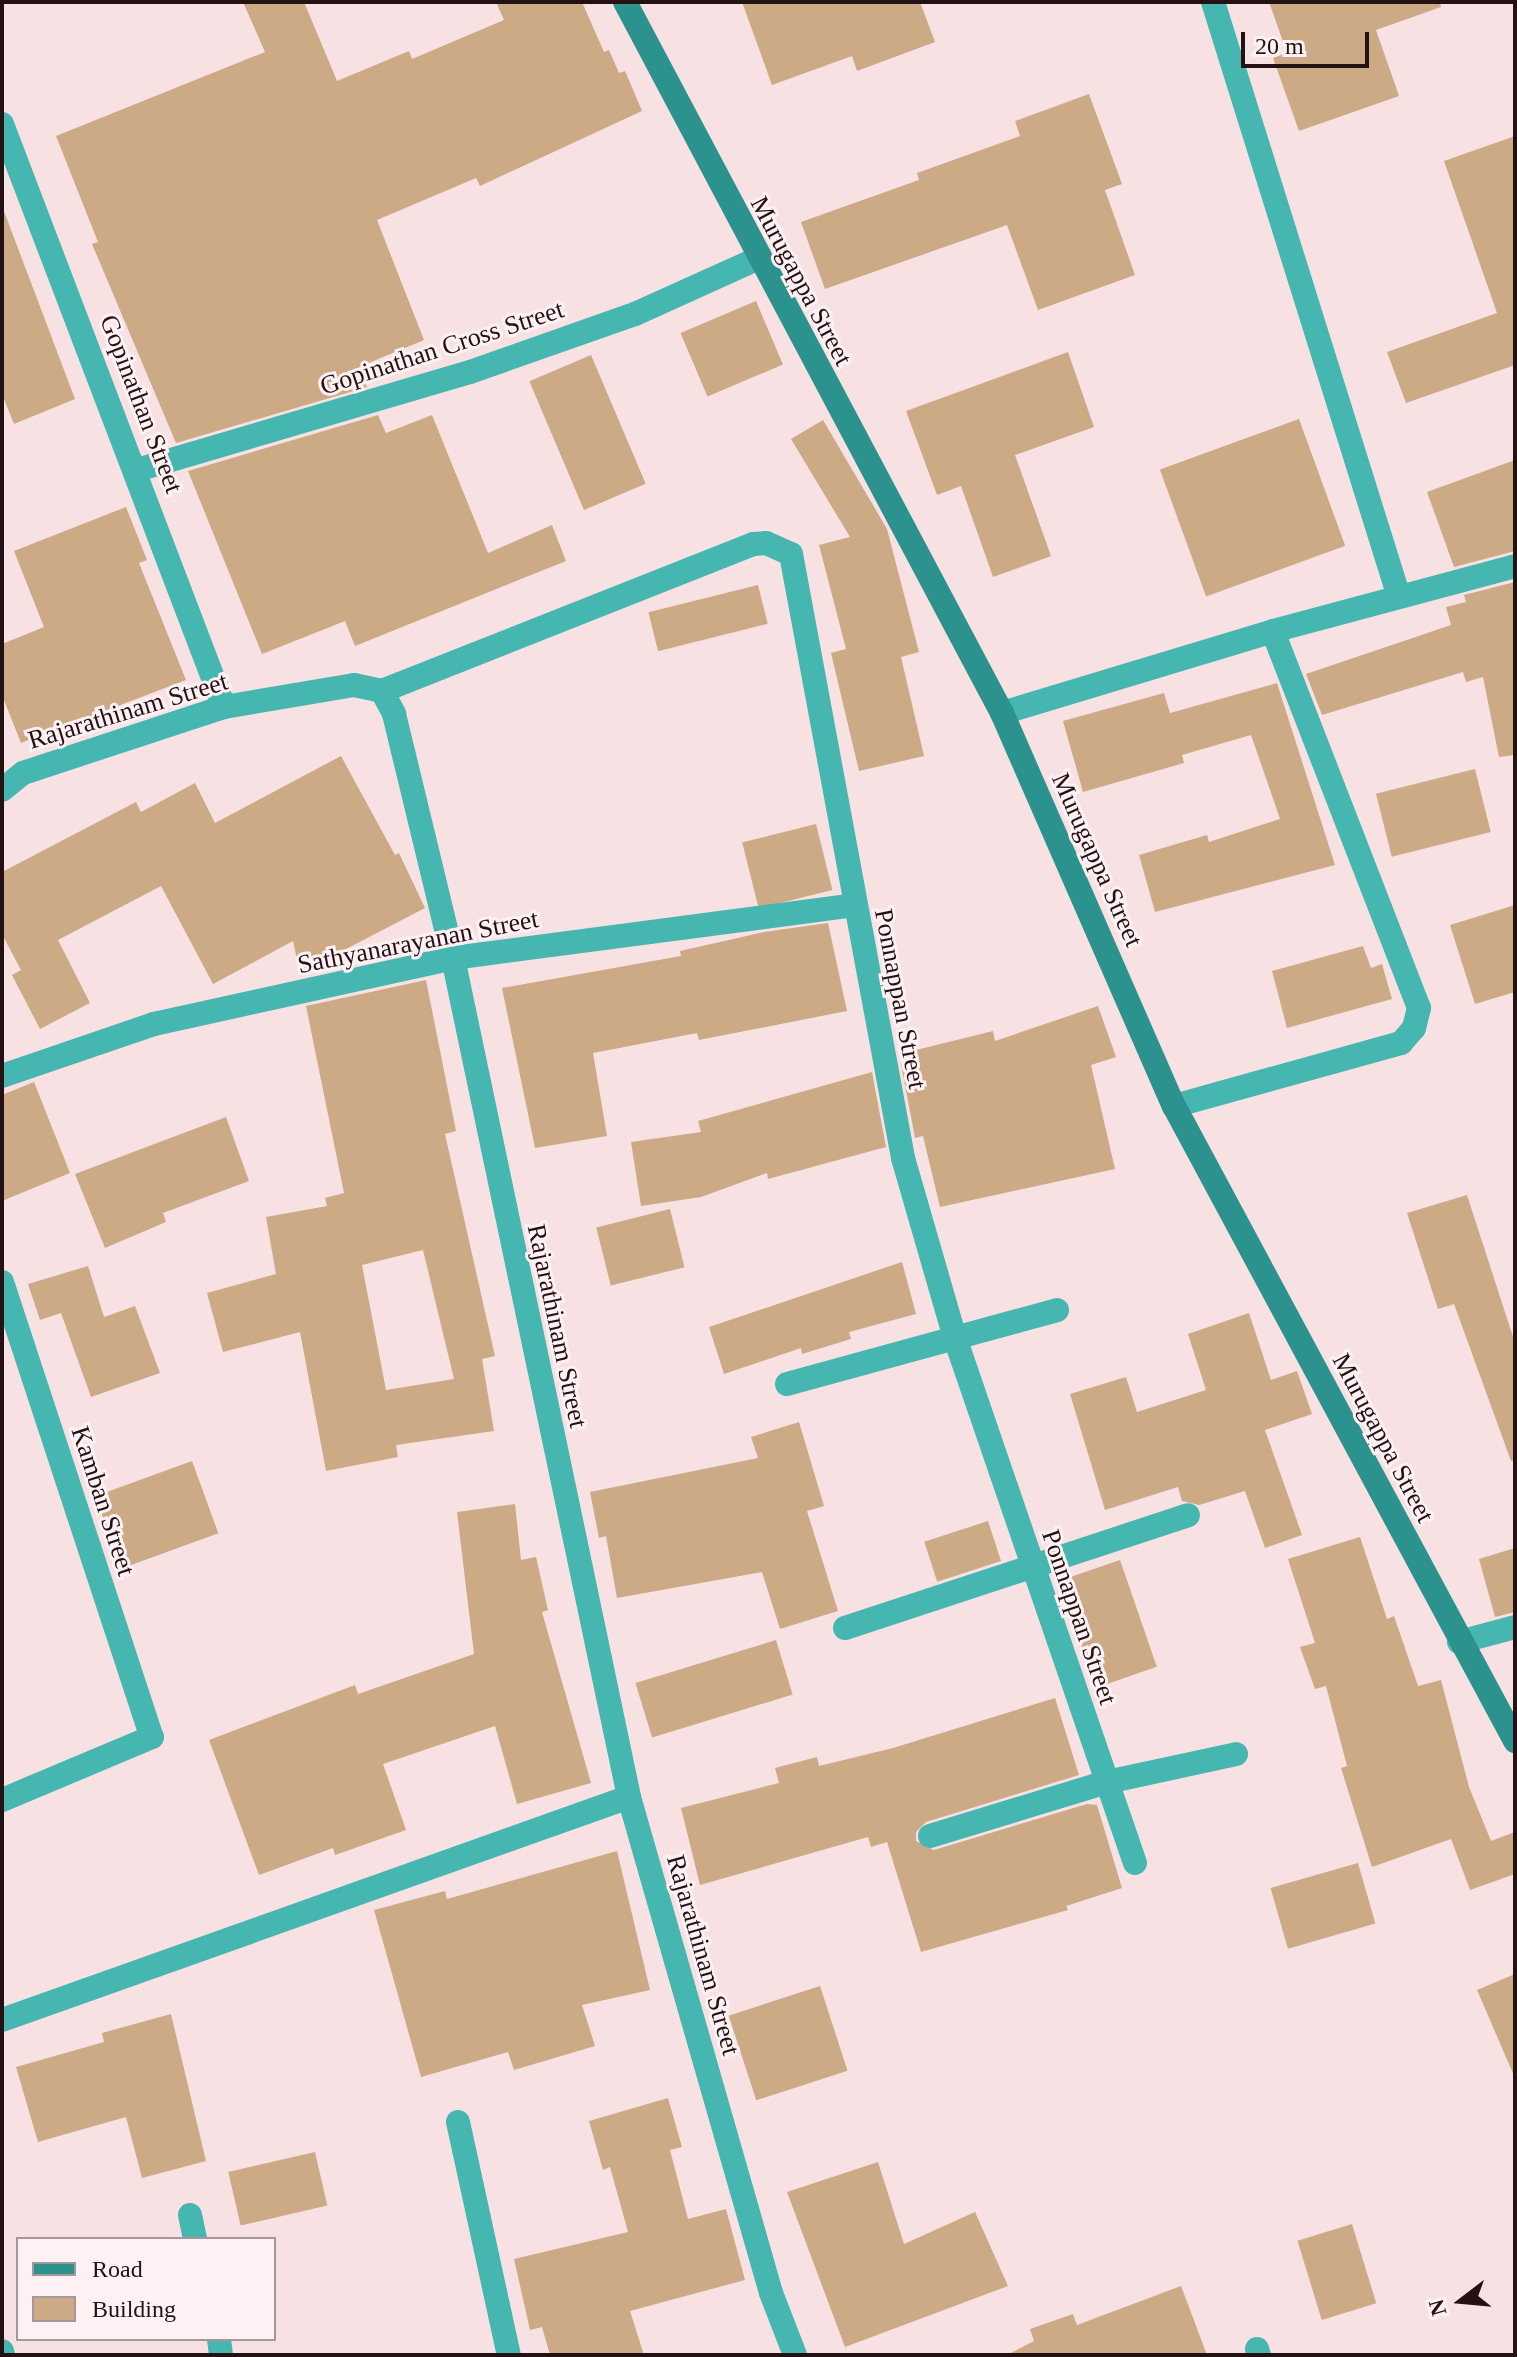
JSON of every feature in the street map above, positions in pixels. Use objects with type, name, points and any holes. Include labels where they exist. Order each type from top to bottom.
[{"type":"street","name":"Murugappa Street","points":[[625,2],[757,259],[1002,713],[1174,1106],[1459,1642],[1515,1741]]},
{"type":"street","points":[[1213,2],[1399,597]]},
{"type":"street","name":"Gopinathan Street","points":[[2,124],[137,470],[224,707]]},
{"type":"street","name":"Gopinathan Cross Street","points":[[137,470],[470,372],[635,314],[757,259]]},
{"type":"street","name":"Ponnappan Street","points":[[382,691],[753,544],[783,548],[795,563],[853,905],[903,1158],[954,1335],[1135,1863]]},
{"type":"street","points":[[1002,713],[1273,631],[1515,566]]},
{"type":"street","points":[[1174,1106],[1401,1043],[1414,1028],[1419,1008],[1273,631]]},
{"type":"street","name":"Rajarathinam Street","points":[[2,790],[23,773],[224,707],[354,685],[382,691],[401,739],[453,958],[629,1797],[771,2293],[795,2355]]},
{"type":"street","name":"Sathyanarayanan Street","points":[[2,1076],[154,1024],[453,958],[853,905]]},
{"type":"street","name":"Kamban Street","points":[[2,1282],[152,1737],[2,1800]]},
{"type":"street","points":[[787,1384],[954,1335],[1057,1310]]},
{"type":"street","points":[[845,1628],[1188,1515]]},
{"type":"street","points":[[1459,1642],[1515,1627]]},
{"type":"street","points":[[930,1836],[1107,1782],[1236,1754]]},
{"type":"street","points":[[2,2020],[629,1797]]},
{"type":"street","points":[[458,2122],[509,2355]]},
{"type":"building","points":[[243,2],[304,2],[337,81],[409,51],[412,59],[504,20],[496,2],[582,2],[604,52],[609,50],[619,73],[625,71],[642,111],[480,186],[476,178],[377,220],[424,340],[359,367],[367,387],[176,443],[92,244],[98,242],[56,136],[265,52]]},
{"type":"building","points":[[742,2],[920,2],[935,42],[857,71],[852,56],[772,85]]},
{"type":"building","points":[[1269,2],[1440,2],[1441,7],[1376,30],[1399,96],[1299,131],[1273,58],[1287,53]]},
{"type":"building","points":[[1089,94],[1122,184],[1105,190],[1135,275],[1038,310],[1007,225],[825,289],[801,222],[919,180],[917,173],[1020,136],[1015,121]]},
{"type":"building","points":[[1515,136],[1515,365],[1406,403],[1387,352],[1497,313],[1444,161]]},
{"type":"building","points":[[2,206],[75,399],[14,424],[2,394]]},
{"type":"building","points":[[756,301],[783,365],[707,397],[681,333]]},
{"type":"building","points":[[1068,352],[1094,427],[1015,455],[1051,556],[993,577],[961,486],[937,495],[906,411]]},
{"type":"building","points":[[591,355],[646,484],[584,510],[529,381]]},
{"type":"building","points":[[378,415],[386,433],[432,415],[488,553],[552,525],[566,561],[355,646],[345,621],[262,654],[188,471]]},
{"type":"building","points":[[1299,419],[1345,546],[1206,596],[1160,470]]},
{"type":"building","points":[[823,420],[887,529],[919,652],[901,657],[924,756],[859,771],[831,653],[846,649],[819,545],[850,537],[791,439]]},
{"type":"building","points":[[1515,460],[1515,551],[1454,567],[1427,492]]},
{"type":"building","points":[[126,507],[147,560],[139,563],[186,680],[21,743],[2,695],[2,644],[44,627],[14,551]]},
{"type":"building","points":[[1515,582],[1515,755],[1499,757],[1483,677],[1466,682],[1463,672],[1322,715],[1306,674],[1451,625],[1446,607],[1466,602],[1464,595]]},
{"type":"building","points":[[758,585],[768,624],[658,651],[648,612]]},
{"type":"building","points":[[1277,683],[1335,865],[1155,912],[1139,855],[1207,835],[1209,842],[1280,819],[1251,735],[1182,755],[1184,763],[1083,792],[1063,721],[1164,693],[1170,713]]},
{"type":"building","points":[[341,756],[395,855],[399,853],[425,908],[300,973],[293,941],[213,984],[161,886],[58,940],[90,1003],[40,1029],[12,975],[21,970],[2,934],[2,872],[136,802],[141,812],[195,783],[215,823]]},
{"type":"building","points":[[1475,769],[1491,832],[1392,857],[1376,794]]},
{"type":"building","points":[[816,824],[832,890],[759,908],[742,842]]},
{"type":"building","points":[[1515,905],[1515,992],[1475,1004],[1450,925]]},
{"type":"building","points":[[828,923],[847,1011],[699,1040],[697,1033],[593,1053],[607,1136],[535,1148],[502,988],[681,956],[680,951],[764,932]]},
{"type":"building","points":[[1363,946],[1371,968],[1382,964],[1392,999],[1287,1028],[1272,971]]},
{"type":"building","points":[[426,980],[456,1131],[445,1134],[495,1356],[482,1359],[494,1431],[396,1445],[398,1457],[326,1471],[300,1332],[223,1352],[207,1293],[276,1274],[266,1217],[327,1206],[325,1198],[344,1193],[306,1006]],"holes":[[[423,1250],[454,1379],[386,1390],[362,1265]]]},
{"type":"building","points":[[1098,1006],[1116,1057],[1091,1065],[1115,1169],[940,1207],[923,1136],[915,1138],[901,1064],[911,1061],[908,1052],[993,1031],[995,1041]]},
{"type":"building","points":[[872,1072],[886,1147],[768,1179],[767,1173],[701,1197],[641,1206],[631,1142],[701,1132],[698,1121]]},
{"type":"building","points":[[34,1082],[70,1173],[2,1201],[2,1095]]},
{"type":"building","points":[[226,1117],[249,1181],[163,1213],[166,1222],[105,1248],[75,1174]]},
{"type":"building","points":[[1467,1195],[1515,1343],[1515,1460],[1511,1461],[1454,1304],[1438,1309],[1407,1213]]},
{"type":"building","points":[[670,1209],[685,1267],[611,1286],[596,1227]]},
{"type":"building","points":[[902,1262],[916,1314],[849,1332],[851,1339],[802,1354],[801,1348],[724,1374],[709,1327]]},
{"type":"building","points":[[88,1266],[104,1317],[135,1306],[160,1373],[91,1397],[61,1313],[40,1320],[28,1284]]},
{"type":"building","points":[[1249,1313],[1271,1380],[1297,1371],[1312,1414],[1265,1430],[1302,1535],[1265,1548],[1245,1491],[1199,1505],[1182,1501],[1178,1487],[1105,1510],[1070,1394],[1126,1377],[1137,1412],[1206,1390],[1188,1334]]},
{"type":"building","points":[[799,1422],[824,1506],[807,1511],[838,1611],[780,1629],[762,1572],[617,1598],[606,1536],[599,1538],[590,1492],[758,1458],[751,1437]]},
{"type":"building","points":[[192,1461],[218,1533],[122,1569],[95,1496]]},
{"type":"building","points":[[515,1504],[521,1560],[536,1557],[548,1610],[542,1612],[591,1783],[517,1804],[495,1726],[383,1764],[406,1830],[335,1855],[333,1848],[259,1875],[209,1740],[355,1685],[358,1694],[474,1654],[457,1512]]},
{"type":"building","points":[[988,1521],[1001,1561],[937,1582],[924,1542]]},
{"type":"building","points":[[1360,1537],[1387,1619],[1394,1616],[1418,1686],[1441,1680],[1469,1787],[1491,1841],[1515,1832],[1515,1874],[1470,1890],[1451,1839],[1372,1867],[1341,1768],[1347,1766],[1326,1686],[1315,1689],[1300,1647],[1315,1643],[1288,1559]]},
{"type":"building","points":[[1515,1548],[1515,1612],[1495,1617],[1479,1559]]},
{"type":"building","points":[[1120,1560],[1157,1667],[1096,1688],[1059,1581]]},
{"type":"building","points":[[776,1640],[793,1695],[652,1737],[635,1683]]},
{"type":"building","points":[[1055,1698],[1079,1775],[926,1822],[916,1832],[916,1841],[934,1850],[1087,1804],[1097,1805],[1122,1888],[1066,1906],[1068,1910],[921,1952],[887,1842],[871,1847],[868,1837],[700,1885],[681,1808],[779,1783],[775,1768],[817,1757],[819,1766],[893,1748]]},
{"type":"building","points":[[617,1851],[650,1990],[582,2005],[595,2046],[514,2070],[508,2052],[421,2077],[374,1910],[445,1891],[447,1899]]},
{"type":"building","points":[[1358,1863],[1375,1924],[1288,1949],[1271,1888]]},
{"type":"building","points":[[1515,1974],[1515,2078],[1477,1990]]},
{"type":"building","points":[[820,1986],[848,2071],[756,2100],[729,2016]]},
{"type":"building","points":[[171,2014],[206,2161],[142,2178],[126,2117],[38,2142],[16,2067],[104,2042],[102,2033]]},
{"type":"building","points":[[668,2098],[682,2147],[670,2150],[688,2219],[726,2209],[745,2280],[630,2311],[644,2355],[550,2355],[542,2327],[530,2330],[514,2259],[628,2232],[610,2167],[603,2170],[589,2121]]},
{"type":"building","points":[[315,2152],[327,2206],[241,2226],[228,2172]]},
{"type":"building","points":[[878,2162],[904,2244],[975,2212],[1008,2286],[845,2347],[787,2192]]},
{"type":"building","points":[[1352,2224],[1376,2303],[1322,2320],[1297,2241]]},
{"type":"building","points":[[1181,2286],[1207,2355],[1007,2355],[1034,2341],[1030,2329],[1073,2314],[1077,2325]]}]
